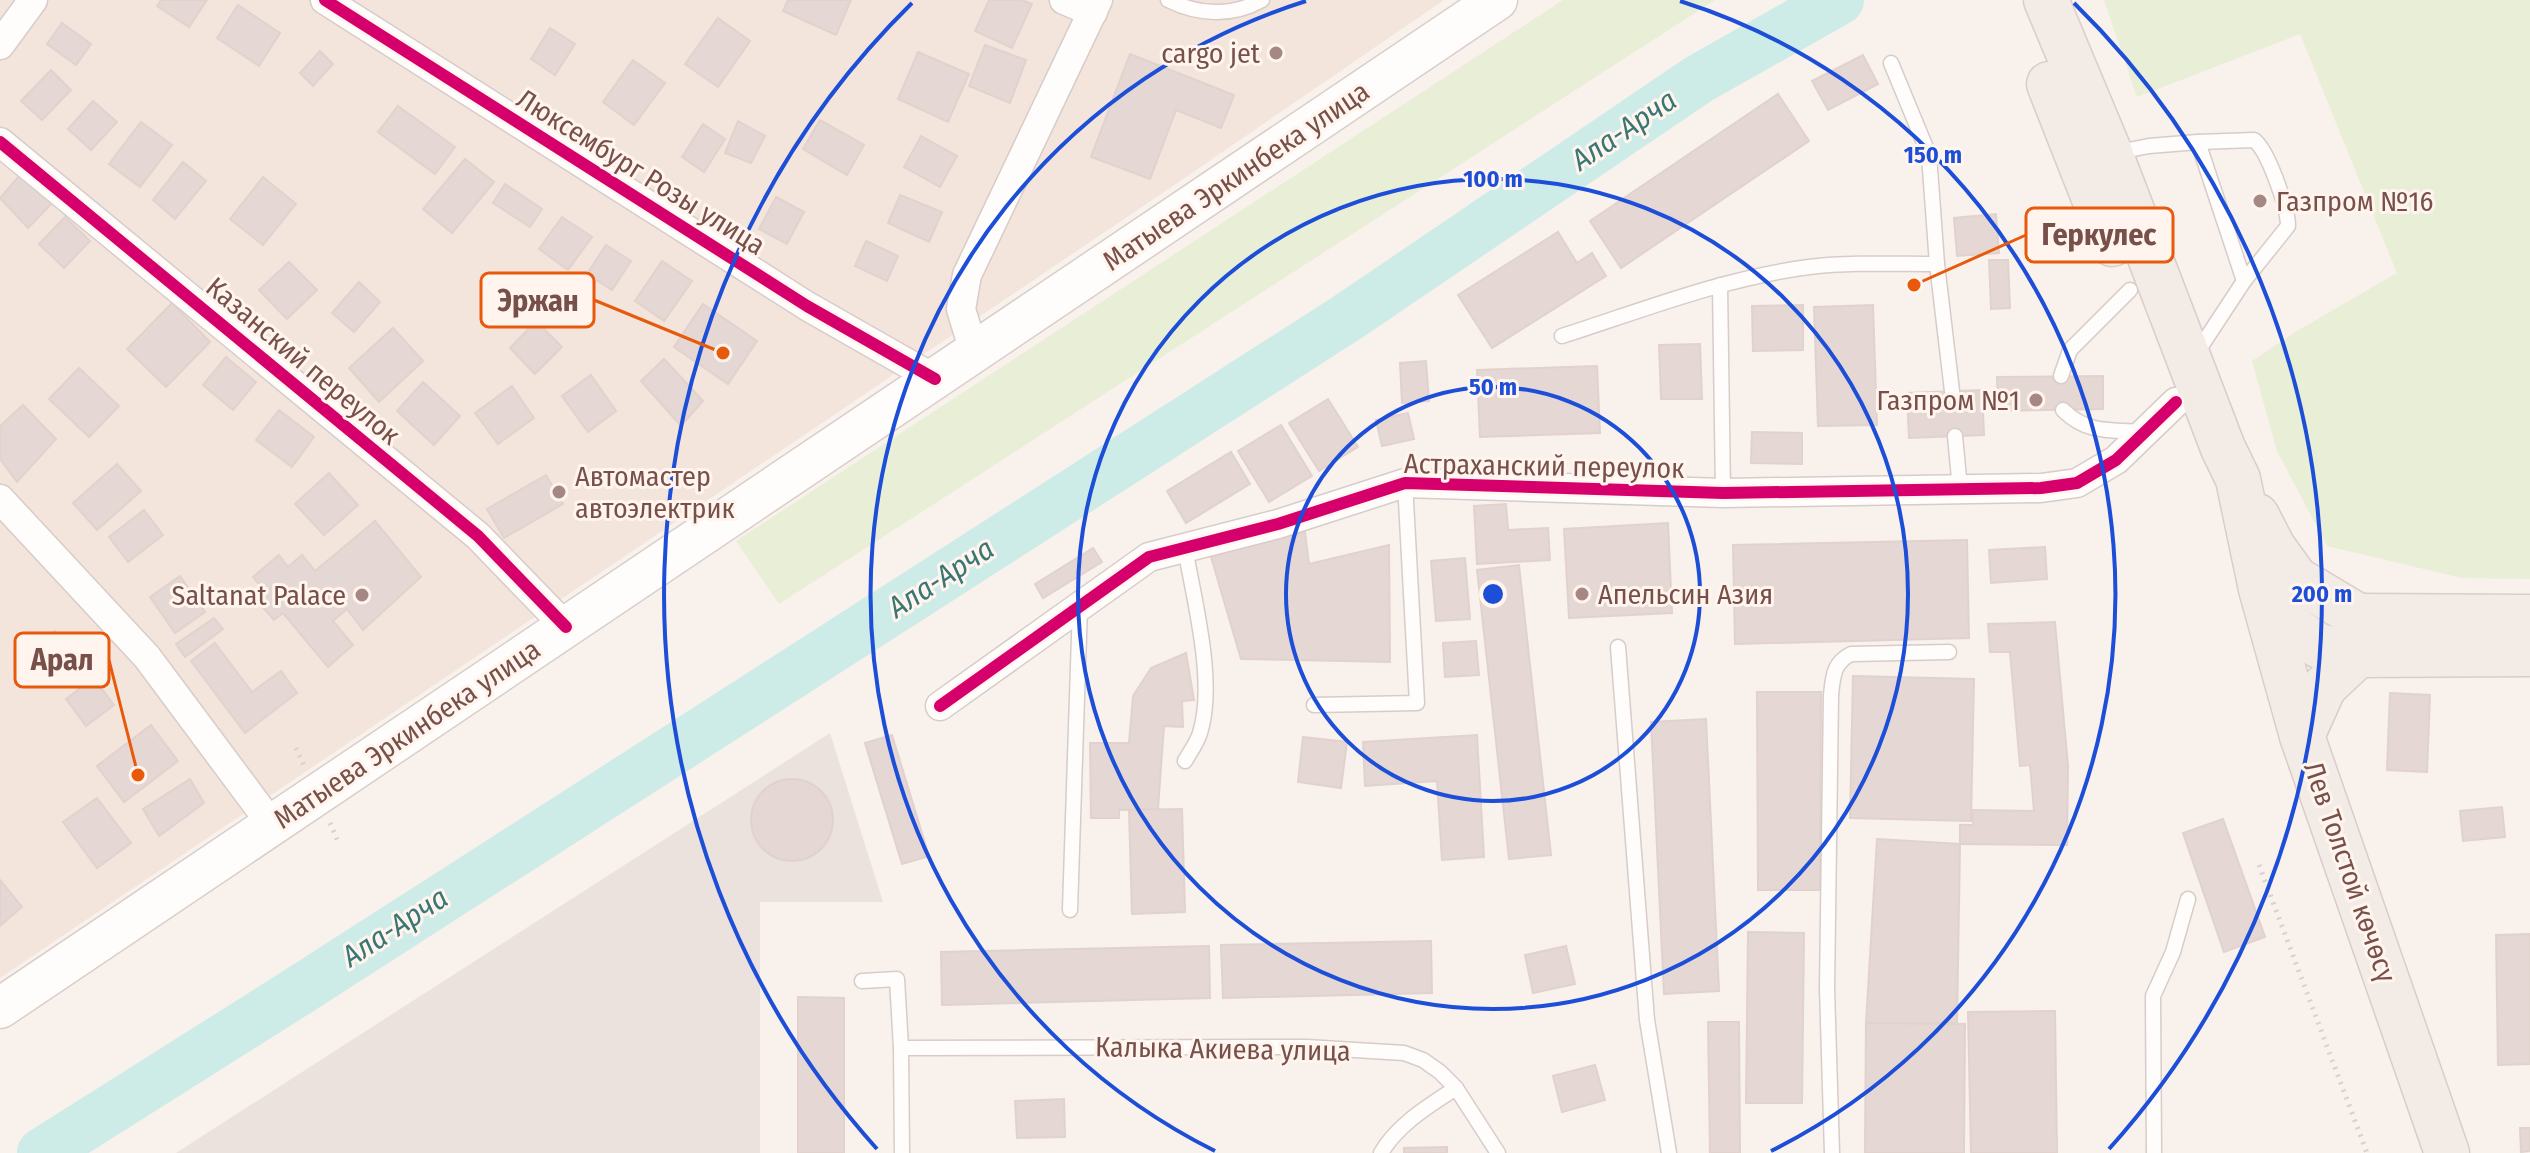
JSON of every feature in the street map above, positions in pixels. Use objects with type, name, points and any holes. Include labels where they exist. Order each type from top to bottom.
[{"type":"main road","name":"Матыева Эркинбека улица","points":[[3,1000],[272,825],[1497,0]]},
{"type":"main road","name":"Лев Толстой көчөсү","points":[[2027,3],[2110,153],[2171,400],[2238,479],[2261,589],[2302,736],[2447,1153]]},
{"type":"main road","name":"Лев Толстой көчөсү","points":[[2027,3],[2171,400],[2261,589]]},
{"type":"main road","points":[[2238,479],[2273,547],[2345,639]]},
{"type":"main road","points":[[2261,589],[2290,626],[2345,639],[2530,654]]},
{"type":"main road","points":[[2345,639],[2530,617]]},
{"type":"main road","points":[[2302,736],[2345,639]]},
{"type":"street","points":[[0,45],[33,0]]},
{"type":"street","name":"Люксембург Розы улица","points":[[325,0],[807,306],[935,379]]},
{"type":"street","points":[[974,352],[961,309],[967,275],[1096,6],[1064,0]]},
{"type":"street","name":"Казанский переулок","points":[[0,142],[478,536],[566,627]]},
{"type":"street","name":"Астраханский переулок","points":[[940,706],[1149,557],[1278,524],[1405,483],[1723,493],[2041,488],[2077,483],[2116,460],[2171,400]]},
{"type":"street","points":[[0,499],[147,657],[272,825]]},
{"type":"lane","points":[[1168,0],[1187,10],[1225,13],[1250,7],[1262,0]]},
{"type":"lane","points":[[1891,63],[1929,155],[1937,264],[1952,391]]},
{"type":"lane","points":[[2063,410],[2076,423],[2091,429],[2171,400],[2244,281],[2288,226],[2262,145],[2254,140],[2149,146],[2110,153]]},
{"type":"lane","points":[[2198,142],[2244,281]]},
{"type":"lane","points":[[1562,336],[1720,285],[1812,266],[1937,264]]},
{"type":"lane","points":[[1720,285],[1723,493]]},
{"type":"lane","points":[[2061,376],[2070,350],[2130,290]]},
{"type":"lane","points":[[1955,436],[1960,489]]},
{"type":"lane","points":[[1314,705],[1417,703],[1405,483]]},
{"type":"lane","points":[[1185,548],[1203,652],[1205,698],[1200,734],[1185,761]]},
{"type":"lane","points":[[1070,910],[1080,606]]},
{"type":"lane","points":[[1618,647],[1647,1020],[1669,1153]]},
{"type":"lane","points":[[1832,1153],[1827,989],[1831,695],[1834,672],[1841,659],[1851,654],[1949,652]]},
{"type":"lane","points":[[2154,1153],[2153,996],[2173,952],[2188,899]]},
{"type":"lane","points":[[862,981],[897,979],[902,1153]]},
{"type":"lane","name":"Калыка Акиева улица","points":[[901,1048],[1306,1047],[1404,1053],[1423,1060],[1456,1088],[1498,1153]]},
{"type":"lane","points":[[1381,1153],[1412,1118],[1456,1088]]},
{"type":"path","points":[[2259,865],[2367,1153]]},
{"type":"shaded area","points":[[0,0],[1444,0],[0,978]]},
{"type":"shaded area","points":[[830,733],[883,902],[760,902],[760,1153],[176,1153]]},
{"type":"green space","points":[[1563,0],[1715,0],[779,604],[736,541]]},
{"type":"green space","points":[[2104,0],[2530,0],[2530,579],[2462,578],[2327,546],[2277,451],[2252,361],[2397,273],[2300,34],[2137,97]]},
{"type":"building","points":[[161,0],[207,0],[189,27],[157,6]]},
{"type":"building","points":[[788,0],[851,0],[836,35],[783,11]]},
{"type":"building","points":[[989,0],[1022,0],[1032,4],[1012,48],[975,31]]},
{"type":"building","points":[[238,5],[280,33],[259,66],[217,38]]},
{"type":"building","points":[[718,18],[750,41],[718,87],[685,64]]},
{"type":"building","points":[[62,23],[91,44],[76,65],[47,44]]},
{"type":"building","points":[[550,28],[575,44],[555,75],[531,59]]},
{"type":"building","points":[[985,45],[1026,60],[1010,103],[969,86]]},
{"type":"building","points":[[320,51],[333,64],[313,86],[300,73]]},
{"type":"building","points":[[918,52],[969,74],[948,122],[898,99]]},
{"type":"building","points":[[1130,54],[1234,95],[1221,128],[1176,110],[1150,179],[1091,157]]},
{"type":"building","points":[[1863,55],[1878,84],[1828,110],[1812,81]]},
{"type":"building","points":[[633,60],[665,83],[634,125],[603,102]]},
{"type":"building","points":[[51,70],[71,90],[42,120],[21,101]]},
{"type":"building","points":[[1778,94],[1809,141],[1621,268],[1590,221]]},
{"type":"building","points":[[93,101],[117,122],[91,150],[68,129]]},
{"type":"building","points":[[398,106],[455,147],[435,174],[378,132]]},
{"type":"building","points":[[820,120],[864,145],[847,175],[803,149]]},
{"type":"building","points":[[738,121],[765,136],[751,163],[725,153]]},
{"type":"building","points":[[141,122],[172,145],[140,187],[109,164]]},
{"type":"building","points":[[703,124],[725,139],[704,172],[682,157]]},
{"type":"building","points":[[921,136],[957,156],[940,187],[904,167]]},
{"type":"building","points":[[465,159],[494,182],[452,233],[423,209]]},
{"type":"building","points":[[183,162],[206,181],[175,219],[153,200]]},
{"type":"building","points":[[25,169],[60,195],[28,228],[0,198]]},
{"type":"building","points":[[263,177],[296,204],[263,245],[230,219]]},
{"type":"building","points":[[505,184],[542,209],[530,227],[493,203]]},
{"type":"building","points":[[900,195],[942,212],[929,242],[888,223]]},
{"type":"building","points":[[776,197],[804,212],[787,244],[759,229]]},
{"type":"building","points":[[1996,214],[1999,253],[1957,256],[1954,218]]},
{"type":"building","points":[[65,217],[90,241],[64,268],[39,244]]},
{"type":"building","points":[[562,217],[592,237],[568,270],[539,249]]},
{"type":"building","points":[[1558,232],[1577,263],[1592,253],[1606,276],[1492,348],[1458,295]]},
{"type":"building","points":[[866,241],[898,256],[887,281],[855,266]]},
{"type":"building","points":[[606,245],[631,261],[612,290],[587,274]]},
{"type":"building","points":[[1989,260],[2008,260],[2010,308],[1991,309]]},
{"type":"building","points":[[662,261],[692,281],[664,321],[635,301]]},
{"type":"building","points":[[289,262],[317,290],[287,319],[259,290]]},
{"type":"building","points":[[359,282],[380,302],[354,332],[332,313]]},
{"type":"building","points":[[172,303],[210,342],[166,387],[127,349]]},
{"type":"building","points":[[703,304],[757,341],[728,384],[674,347]]},
{"type":"building","points":[[1803,305],[1803,350],[1753,351],[1752,306]]},
{"type":"building","points":[[1873,305],[1877,425],[1818,426],[1814,307]]},
{"type":"building","points":[[536,321],[562,347],[535,374],[510,348]]},
{"type":"building","points":[[393,328],[423,361],[379,402],[349,368]]},
{"type":"building","points":[[1700,344],[1702,399],[1661,399],[1659,345]]},
{"type":"building","points":[[226,357],[256,382],[233,410],[203,385]]},
{"type":"building","points":[[664,359],[703,401],[681,426],[641,381]]},
{"type":"building","points":[[1426,361],[1429,401],[1402,403],[1400,363]]},
{"type":"building","points":[[1597,366],[1600,433],[1480,437],[1477,370]]},
{"type":"building","points":[[79,368],[119,406],[89,437],[49,399]]},
{"type":"building","points":[[591,375],[616,411],[588,432],[562,396]]},
{"type":"building","points":[[2103,376],[2103,409],[1998,411],[1997,377]]},
{"type":"building","points":[[423,382],[460,416],[434,445],[397,411]]},
{"type":"building","points":[[512,386],[534,418],[498,444],[475,413]]},
{"type":"building","points":[[1982,390],[1984,435],[1909,438],[1907,393]]},
{"type":"building","points":[[1328,399],[1358,447],[1319,471],[1289,423]]},
{"type":"building","points":[[23,405],[56,439],[17,482],[0,459],[0,426]]},
{"type":"building","points":[[279,410],[314,437],[292,467],[256,440]]},
{"type":"building","points":[[1408,413],[1414,439],[1382,446],[1376,420]]},
{"type":"building","points":[[1281,425],[1312,476],[1269,502],[1238,451]]},
{"type":"building","points":[[1752,432],[1802,433],[1802,464],[1751,463]]},
{"type":"building","points":[[1231,452],[1250,484],[1186,523],[1167,491]]},
{"type":"building","points":[[117,464],[141,491],[97,530],[73,503]]},
{"type":"building","points":[[329,473],[358,505],[324,535],[295,504]]},
{"type":"building","points":[[546,475],[563,504],[504,538],[487,509]]},
{"type":"building","points":[[1506,504],[1508,530],[1548,528],[1550,560],[1477,564],[1474,506]]},
{"type":"building","points":[[144,510],[163,535],[128,562],[109,537]]},
{"type":"building","points":[[375,521],[421,577],[363,630],[347,609],[333,621],[353,645],[328,667],[283,613],[274,620],[253,596],[262,588],[253,577],[279,555],[288,567],[302,555],[315,571]]},
{"type":"building","points":[[1668,523],[1672,613],[1569,618],[1564,529]]},
{"type":"building","points":[[1305,532],[1309,564],[1389,545],[1390,662],[1241,659],[1209,550]]},
{"type":"building","points":[[1967,540],[1969,638],[1735,644],[1733,545]]},
{"type":"building","points":[[2045,547],[2047,579],[1991,583],[1989,550]]},
{"type":"building","points":[[1093,548],[1102,562],[1043,598],[1035,584]]},
{"type":"building","points":[[1465,558],[1470,619],[1436,621],[1431,561]]},
{"type":"building","points":[[1519,565],[1551,855],[1509,859],[1477,570]]},
{"type":"building","points":[[180,576],[205,612],[175,633],[150,597]]},
{"type":"building","points":[[214,618],[223,629],[185,657],[176,644]]},
{"type":"building","points":[[2055,622],[2068,766],[2067,845],[1960,844],[1960,825],[1973,825],[1973,810],[2034,811],[2030,765],[2020,766],[2010,652],[1990,652],[1988,624]]},
{"type":"building","points":[[55,631],[76,656],[53,675],[33,649]]},
{"type":"building","points":[[1476,641],[1479,675],[1445,677],[1443,643]]},
{"type":"building","points":[[215,643],[252,692],[281,671],[297,693],[245,733],[191,661]]},
{"type":"building","points":[[1186,653],[1194,700],[1182,701],[1183,727],[1164,726],[1158,809],[1119,810],[1119,818],[1091,818],[1090,743],[1129,743],[1133,696],[1151,668]]},
{"type":"building","points":[[1853,676],[1974,679],[1971,821],[1850,818]]},
{"type":"building","points":[[94,678],[114,705],[86,726],[66,699]]},
{"type":"building","points":[[1757,692],[1821,692],[1820,890],[1758,890]]},
{"type":"building","points":[[2390,693],[2430,695],[2427,772],[2387,770]]},
{"type":"building","points":[[1706,719],[1719,991],[1664,994],[1651,722]]},
{"type":"building","points":[[151,725],[178,761],[124,802],[97,766]]},
{"type":"building","points":[[892,735],[929,856],[902,864],[865,743]]},
{"type":"building","points":[[1477,735],[1484,857],[1442,860],[1437,781],[1365,786],[1363,742]]},
{"type":"building","points":[[1303,737],[1347,742],[1341,788],[1298,782]]},
{"type":"building","points":[[190,779],[204,803],[159,836],[143,809]]},
{"type":"building","points":[[784,779],[800,779],[815,786],[826,797],[833,820],[830,836],[821,849],[800,861],[784,861],[769,854],[758,843],[751,828],[751,812],[758,797],[769,786]]},
{"type":"building","points":[[97,798],[131,843],[97,868],[63,822]]},
{"type":"building","points":[[2502,807],[2505,837],[2463,841],[2460,811]]},
{"type":"building","points":[[1182,809],[1185,912],[1132,914],[1129,810]]},
{"type":"building","points":[[2223,819],[2265,937],[2224,952],[2183,833]]},
{"type":"building","points":[[1877,839],[1960,844],[1957,1023],[1866,1023]]},
{"type":"building","points":[[0,880],[22,907],[0,926]]},
{"type":"building","points":[[1748,932],[1804,933],[1802,1103],[1746,1103]]},
{"type":"building","points":[[2530,934],[2530,1064],[2498,1065],[2496,935]]},
{"type":"building","points":[[1431,941],[1432,993],[1223,998],[1221,945]]},
{"type":"building","points":[[1209,946],[1210,998],[942,1005],[941,952]]},
{"type":"building","points":[[1566,946],[1575,984],[1533,993],[1525,955]]},
{"type":"building","points":[[798,997],[844,998],[844,1153],[798,1153]]},
{"type":"building","points":[[2055,1011],[2057,1153],[1971,1153],[1968,1012]]},
{"type":"building","points":[[1708,1022],[1739,1022],[1740,1153],[1710,1153]]},
{"type":"building","points":[[1866,1023],[1965,1024],[1964,1153],[1865,1153]]},
{"type":"building","points":[[1595,1065],[1605,1100],[1562,1112],[1553,1076]]},
{"type":"building","points":[[1064,1099],[1065,1137],[1017,1138],[1015,1101]]},
{"type":"building","points":[[2520,1128],[2530,1128],[2530,1151],[2521,1152]]},
{"type":"building","points":[[1447,1147],[1447,1153],[1404,1153],[1404,1148]]},
{"type":"waterway","name":"Ала-Арча","points":[[42,1153],[1348,317],[1699,79],[1839,0]]},
{"type":"cycle path","points":[[325,0],[807,306],[935,379]]},
{"type":"cycle path","points":[[0,142],[478,536],[566,627]]},
{"type":"cycle path","points":[[940,706],[1149,557],[1278,524],[1405,483],[1723,493],[2041,488],[2077,483],[2116,460],[2176,402]]},
{"type":"place","name":"cargo jet","points":[[1276,53]]},
{"type":"place","name":"Газпром №16","points":[[2260,201]]},
{"type":"place","name":"Геркулес","points":[[1914,285]]},
{"type":"place","name":"Эржан","points":[[723,353]]},
{"type":"place","name":"Газпром №1","points":[[2036,400]]},
{"type":"place","name":"Автомастер автоэлектрик","points":[[559,492]]},
{"type":"place","name":"Апельсин Азия","points":[[1582,594]]},
{"type":"place","name":"Saltanat Palace","points":[[362,595]]},
{"type":"place","name":"Арал","points":[[138,775]]}]
